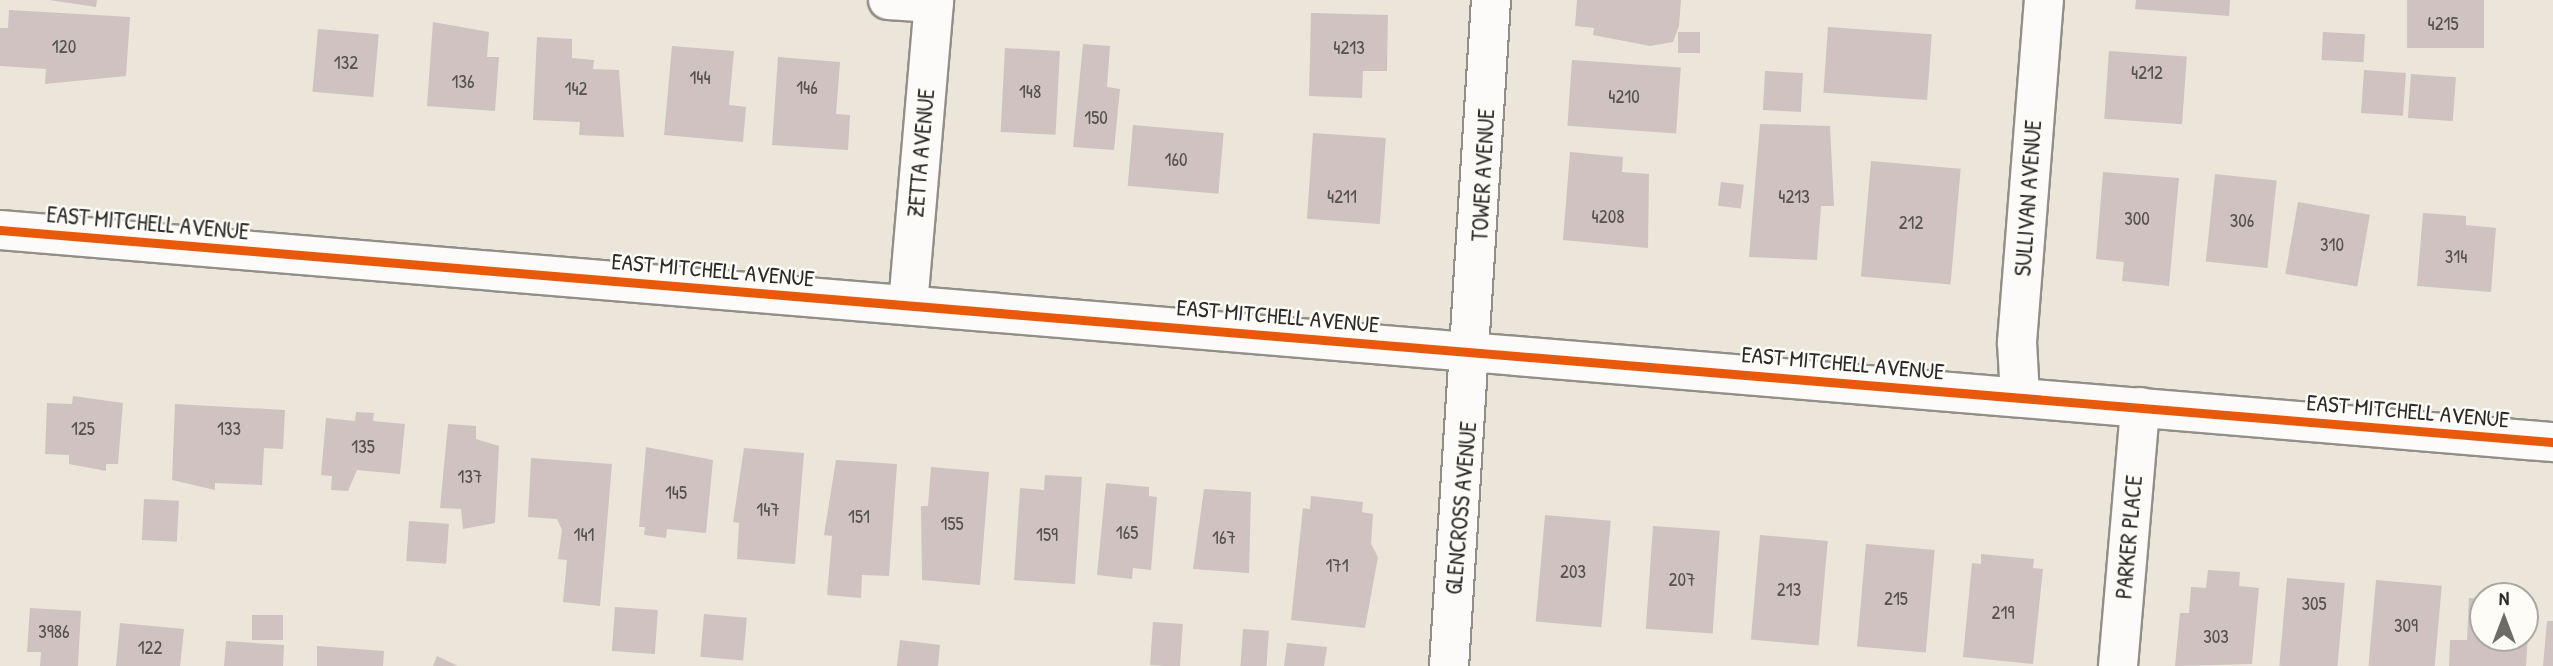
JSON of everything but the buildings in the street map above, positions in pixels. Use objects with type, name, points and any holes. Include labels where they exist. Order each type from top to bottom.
[{"type":"street","points":[[888,0],[934,2]]},
{"type":"street","name":"TOWER AVENUE","points":[[1474,350],[1492,0]]},
{"type":"street","name":"SULLIVAN AVENUE","points":[[2020,397],[2017,342],[2044,0]]},
{"type":"street","name":"ZETTA AVENUE","points":[[908,305],[934,2]]},
{"type":"street","name":"EAST MITCHELL AVENUE","points":[[0,230],[1474,350],[2553,442]]},
{"type":"street","name":"GLENCROSS AVENUE","points":[[1449,666],[1474,350]]},
{"type":"street","name":"PARKER PLACE","points":[[2118,666],[2140,407]]},
{"type":"cycle path","points":[[0,230],[2553,442]]}]
